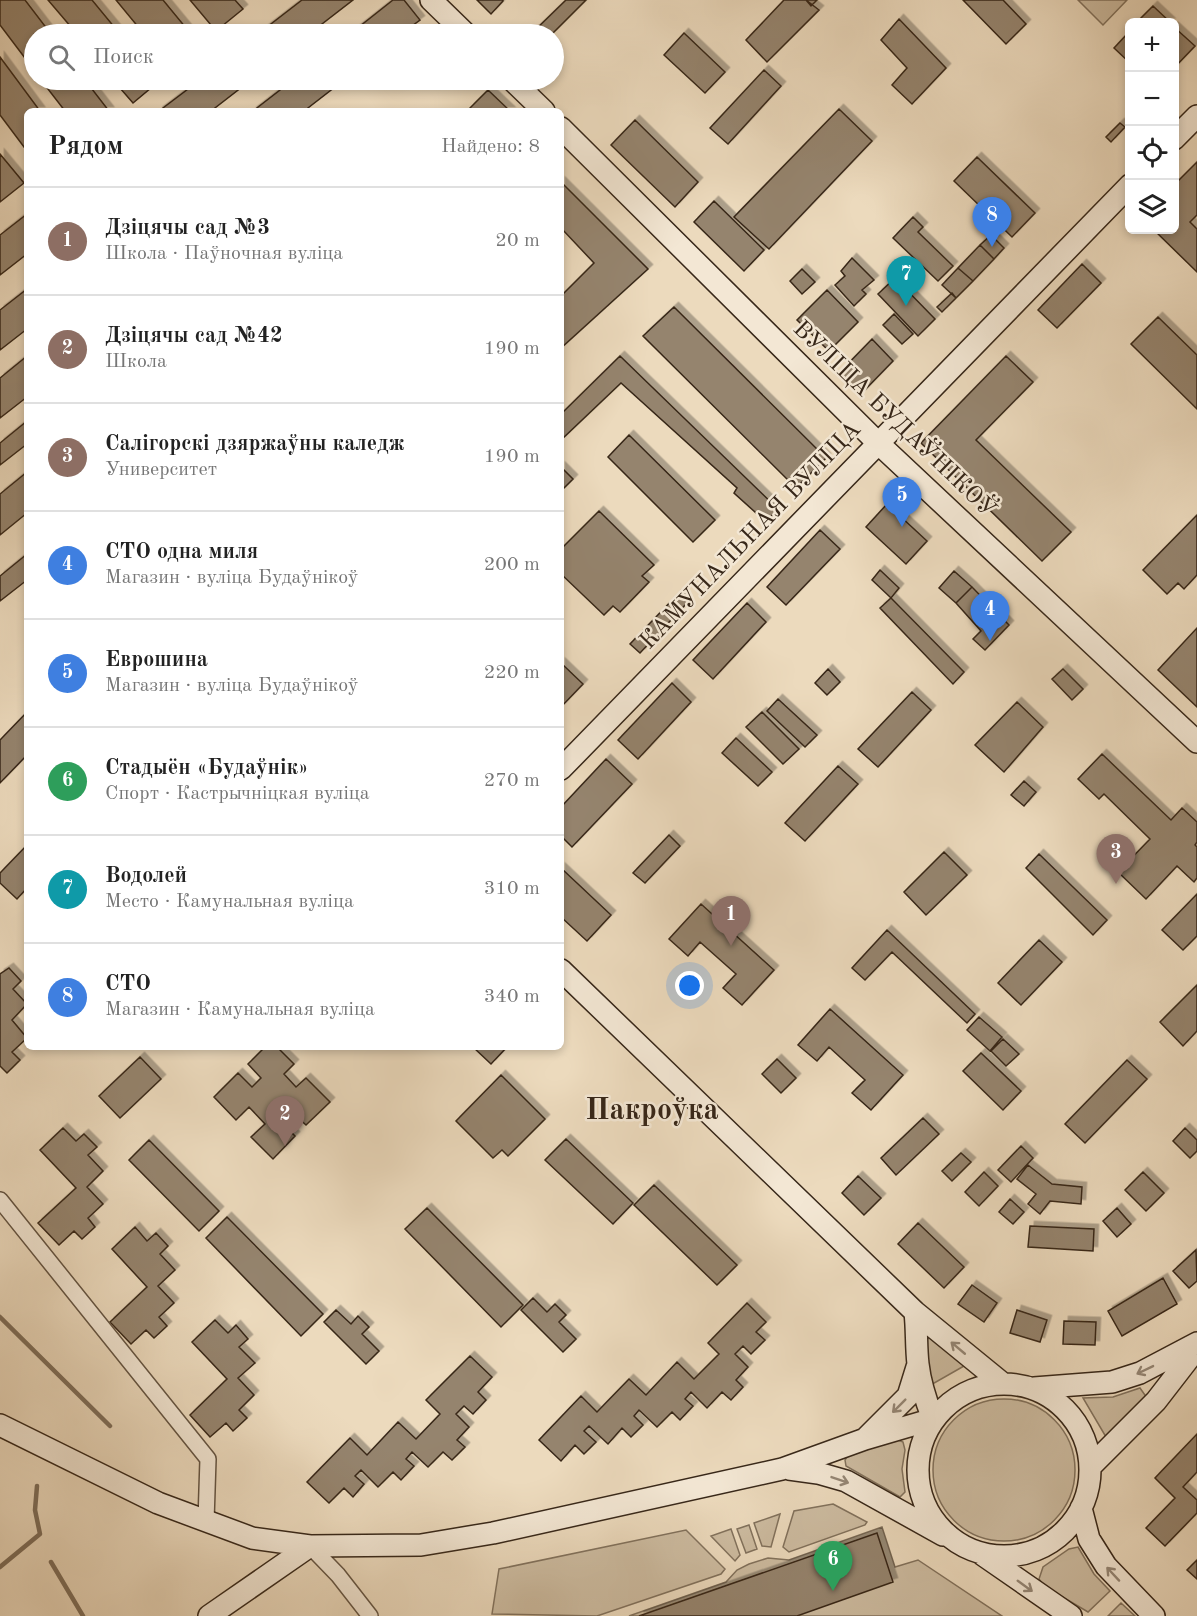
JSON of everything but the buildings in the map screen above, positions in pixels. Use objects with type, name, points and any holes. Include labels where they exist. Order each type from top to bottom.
[{"type":"main road","points":[[431,0],[456,24]]},
{"type":"main road","points":[[522,90],[541,108]]},
{"type":"main road","points":[[1179,134],[1197,116]]},
{"type":"main road","name":"ВУЛІЦА БУДАЎНІКОЎ","points":[[564,131],[878,443],[1197,741]]},
{"type":"main road","name":"КАМУНАЛЬНАЯ ВУЛІЦА","points":[[564,766],[1125,190]]},
{"type":"main road","points":[[564,973],[915,1312],[1002,1383]]},
{"type":"main road","points":[[915,1312],[918,1364],[923,1392],[933,1419]]},
{"type":"main road","points":[[956,1542],[936,1523],[922,1499],[917,1472],[921,1444],[933,1419],[951,1400],[975,1388],[1002,1383],[1034,1388],[1112,1382],[1140,1373],[1197,1343]]},
{"type":"main road","points":[[1090,1467],[1156,1401],[1197,1348]]},
{"type":"main road","points":[[865,1439],[908,1396],[918,1364]]},
{"type":"main road","points":[[980,1553],[1004,1556],[1020,1554],[1050,1544],[1068,1528],[1081,1508],[1088,1488],[1090,1467],[1086,1442],[1074,1419],[1056,1401],[1034,1388]]},
{"type":"main road","points":[[0,1425],[158,1503],[252,1538],[310,1546],[421,1545],[493,1533],[782,1469],[865,1439],[933,1419]]},
{"type":"main road","points":[[782,1469],[818,1473],[846,1481],[980,1553],[1071,1616]]},
{"type":"main road","points":[[1081,1508],[1089,1539],[1106,1566],[1154,1616]]},
{"type":"main road","points":[[209,1616],[310,1546]]},
{"type":"street","points":[[0,1200],[208,1459],[210,1468],[206,1495],[206,1521]]},
{"type":"street","points":[[310,1546],[338,1575],[370,1616]]},
{"type":"shaded area","points":[[1078,0],[1127,0],[1103,25]]},
{"type":"shaded area","points":[[929,1336],[938,1340],[964,1366],[929,1386],[926,1342]]},
{"type":"shaded area","points":[[1140,1388],[1147,1398],[1106,1437],[1083,1398],[1113,1397]]},
{"type":"shaded area","points":[[1004,1399],[1031,1405],[1054,1420],[1069,1443],[1075,1470],[1069,1497],[1054,1520],[1031,1535],[1004,1541],[977,1535],[954,1520],[939,1497],[933,1470],[939,1443],[954,1420],[977,1405]]},
{"type":"shaded area","points":[[896,1439],[903,1442],[905,1450],[902,1469],[905,1492],[900,1497],[846,1466],[845,1460],[848,1455]]},
{"type":"shaded area","points":[[833,1504],[867,1522],[865,1525],[789,1552],[783,1547],[794,1511]]},
{"type":"shaded area","points":[[780,1514],[771,1547],[762,1546],[754,1523]]},
{"type":"shaded area","points":[[749,1525],[757,1549],[746,1553],[737,1529]]},
{"type":"shaded area","points":[[882,1527],[895,1567],[918,1560],[1002,1616],[629,1616],[726,1582],[737,1570],[749,1564],[768,1558],[789,1560]]},
{"type":"shaded area","points":[[731,1529],[740,1555],[735,1561],[711,1536]]},
{"type":"shaded area","points":[[686,1530],[725,1569],[721,1574],[597,1616],[492,1614],[499,1569]]},
{"type":"shaded area","points":[[1078,1547],[1094,1574],[1110,1591],[1088,1612],[1044,1586],[1039,1579],[1043,1567],[1069,1549]]},
{"type":"shaded area","points":[[1121,1603],[1135,1616],[1108,1616]]},
{"type":"waterway","points":[[0,1317],[110,1426]]},
{"type":"waterway","points":[[0,1567],[40,1534],[35,1510],[37,1486]]},
{"type":"waterway","points":[[51,1562],[83,1616]]},
{"type":"place","name":"СТО","points":[[992,247]]},
{"type":"place","name":"Водолей","points":[[906,306]]},
{"type":"place","name":"Еврошина","points":[[902,527]]},
{"type":"place","name":"СТО одна миля","points":[[990,641]]},
{"type":"place","name":"Салігорскі дзяржаўны каледж","points":[[1116,884]]},
{"type":"place","name":"Дзіцячы сад №3","points":[[731,946]]},
{"type":"place","name":"Дзіцячы сад №42","points":[[285,1146]]},
{"type":"place","name":"Стадыён «Будаўнік»","points":[[833,1591]]},
{"type":"district","name":"Пакроўка","points":[[652,1111]]}]
